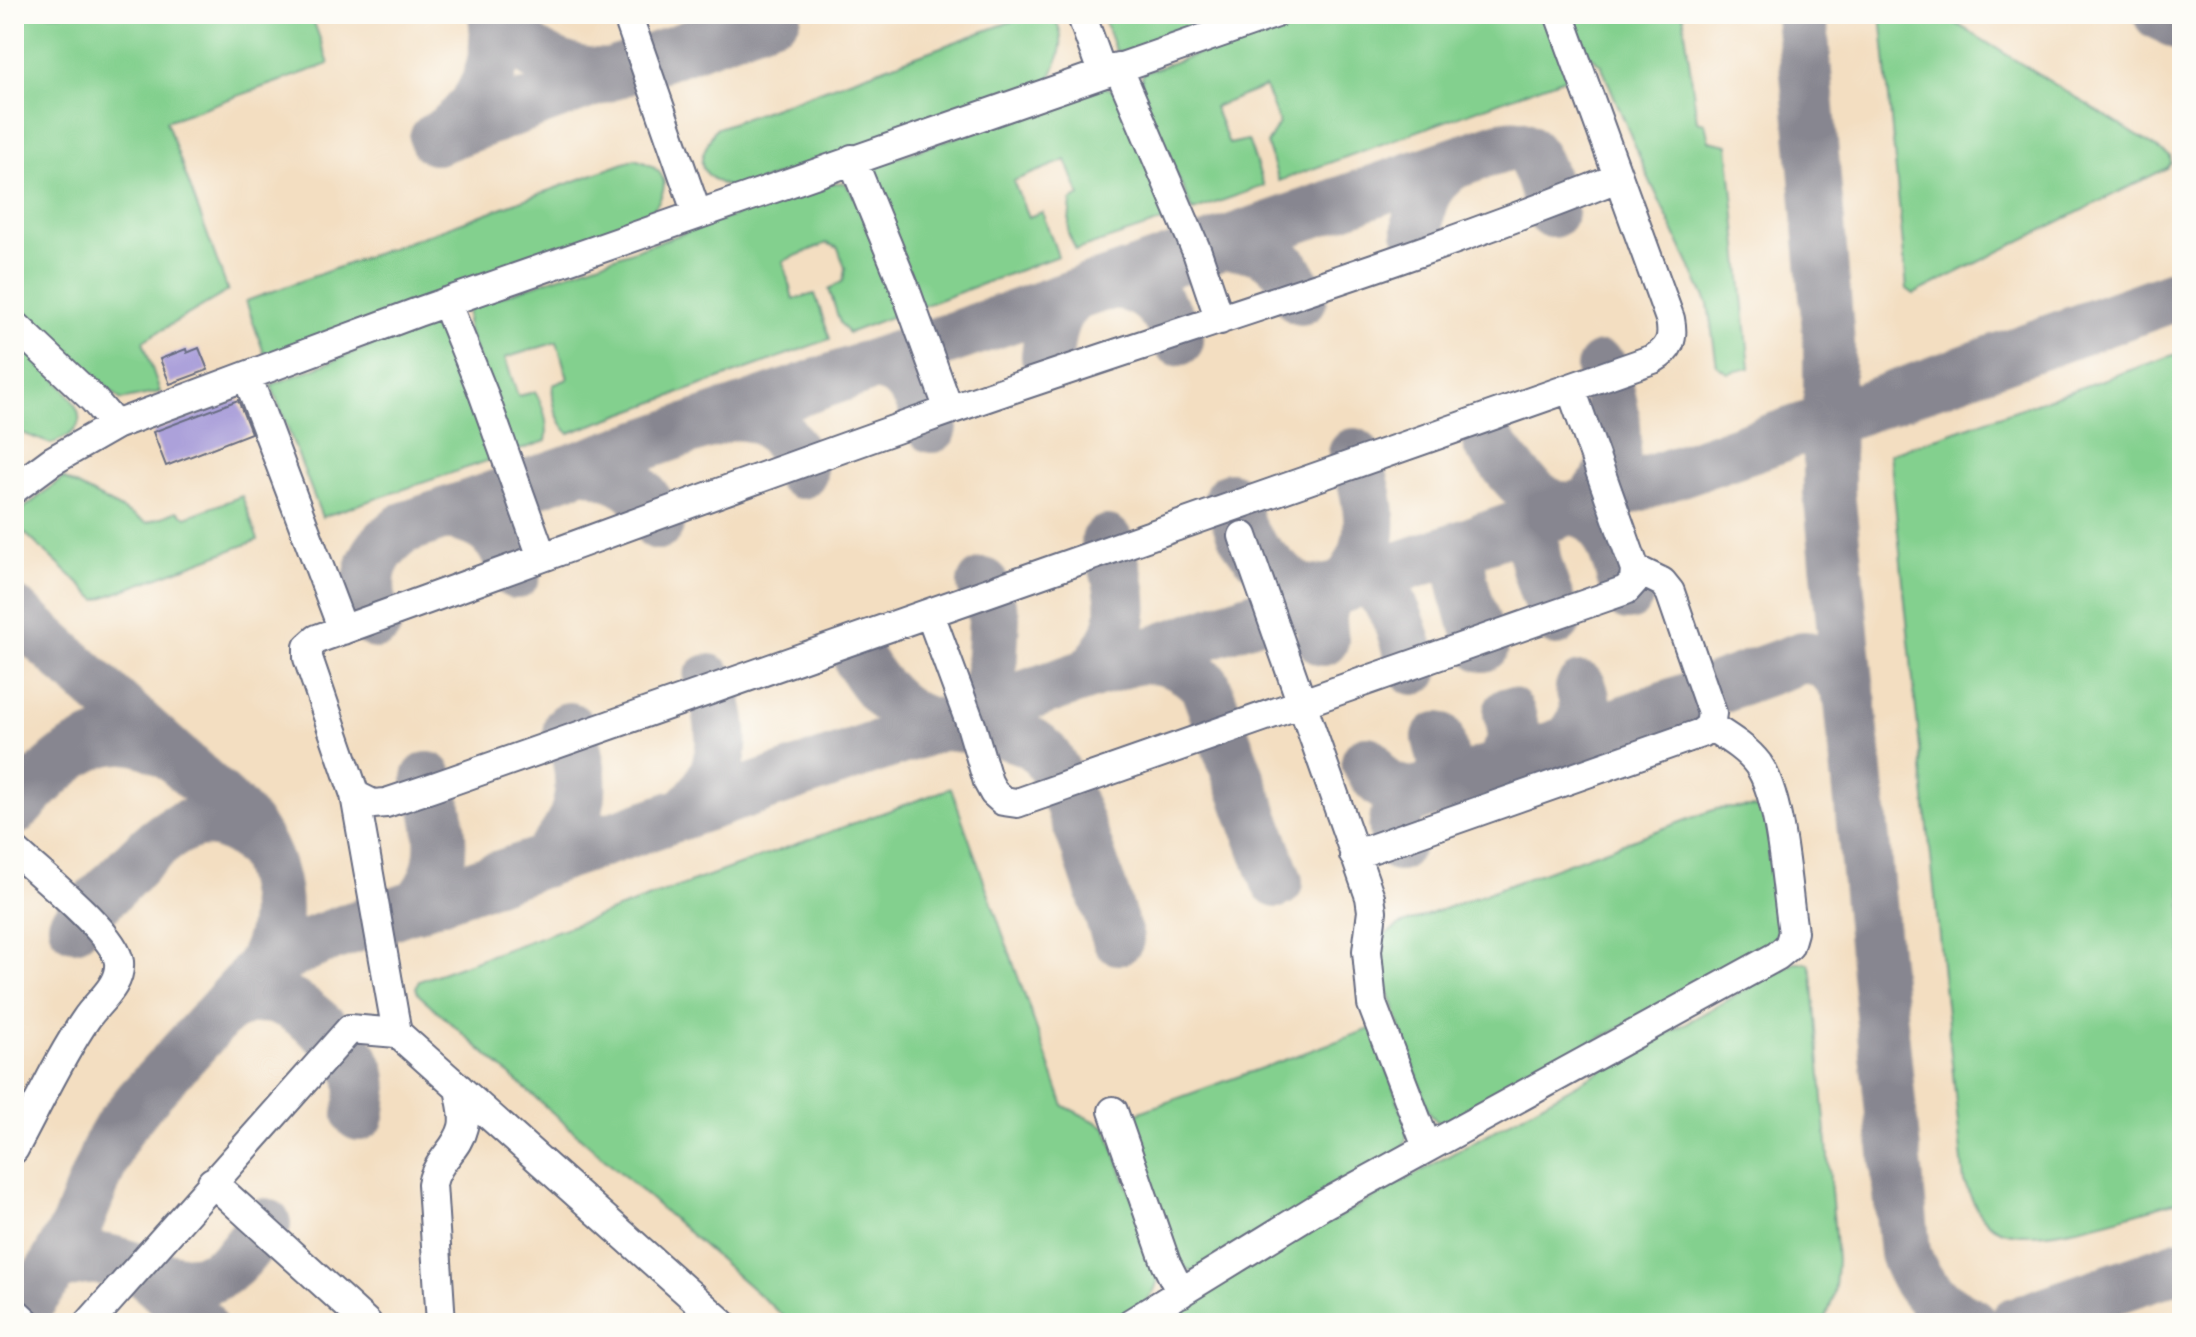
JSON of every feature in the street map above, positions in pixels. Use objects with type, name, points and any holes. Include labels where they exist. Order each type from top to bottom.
[{"type":"lane","points":[[627,14],[697,214]]},
{"type":"lane","points":[[1081,14],[1186,224],[1220,320]]},
{"type":"lane","points":[[14,489],[52,461],[115,425],[446,302],[1274,14]]},
{"type":"lane","points":[[355,795],[373,804],[386,803],[1571,389],[1667,351],[1673,335],[1670,319],[1559,14]]},
{"type":"lane","points":[[852,159],[904,286],[949,410]]},
{"type":"lane","points":[[397,1033],[355,795],[308,658],[308,647],[317,639],[949,410],[1425,251],[1617,178]]},
{"type":"lane","points":[[446,302],[483,393],[542,557]]},
{"type":"lane","points":[[14,324],[93,399],[115,425]]},
{"type":"lane","points":[[247,376],[343,630]]},
{"type":"lane","points":[[930,614],[971,725],[988,782],[1003,801],[1017,803],[1626,590],[1634,581],[1635,569],[1571,389]]},
{"type":"lane","points":[[1243,536],[1372,911],[1367,951],[1372,1004],[1427,1147]]},
{"type":"lane","points":[[1354,855],[1701,733],[1710,726],[1712,713],[1670,592],[1662,582],[1635,569]]},
{"type":"lane","points":[[1131,1323],[1321,1206],[1597,1057],[1777,956],[1789,946],[1793,932],[1773,795],[1758,764],[1741,746],[1710,726]]},
{"type":"lane","points":[[14,850],[112,943],[119,960],[113,986],[86,1019],[14,1149]]},
{"type":"lane","points":[[89,1323],[350,1029],[397,1033],[722,1323]]},
{"type":"lane","points":[[441,1323],[432,1184],[435,1171],[463,1128],[459,1088]]},
{"type":"lane","points":[[1113,1111],[1166,1263],[1181,1293]]},
{"type":"lane","points":[[212,1182],[367,1323]]},
{"type":"lane","points":[[14,1311],[27,1323]]},
{"type":"green space","points":[[14,14],[311,14],[329,64],[166,121],[228,291],[143,341],[160,392],[121,400],[14,302]]},
{"type":"green space","points":[[1032,14],[1051,14],[1060,30],[1061,47],[1049,81],[738,189],[720,183],[702,165],[705,148],[715,129]]},
{"type":"green space","points":[[1102,14],[1238,14],[1126,53],[1115,50]]},
{"type":"green space","points":[[1312,14],[1551,14],[1571,76],[1279,181],[1267,144],[1279,123],[1265,87],[1214,107],[1229,144],[1248,140],[1264,186],[1193,211],[1139,91],[1143,73]]},
{"type":"green space","points":[[1571,14],[1683,14],[1697,121],[1705,123],[1709,141],[1728,145],[1750,368],[1728,373],[1717,366],[1708,304],[1646,172],[1601,65],[1585,51]]},
{"type":"green space","points":[[1881,14],[1941,14],[2170,156],[2171,163],[2167,168],[1914,294],[1907,289]]},
{"type":"green space","points":[[1101,86],[1121,97],[1173,218],[1076,250],[1068,233],[1071,201],[1080,196],[1066,160],[1013,181],[1028,217],[1042,212],[1058,256],[920,307],[870,187],[879,164]]},
{"type":"green space","points":[[635,159],[658,171],[664,187],[653,209],[626,224],[616,236],[267,362],[246,301]]},
{"type":"green space","points":[[828,183],[845,183],[854,196],[904,312],[848,333],[840,323],[829,289],[843,281],[845,268],[838,248],[827,243],[783,261],[793,299],[815,294],[830,339],[569,433],[558,417],[553,398],[553,385],[568,379],[557,342],[505,358],[518,396],[535,392],[546,422],[546,441],[514,452],[467,328],[468,308]]},
{"type":"green space","points":[[425,325],[449,339],[496,458],[322,517],[271,385]]},
{"type":"green space","points":[[14,338],[54,377],[78,412],[78,426],[68,436],[51,444],[14,430]]},
{"type":"green space","points":[[2182,352],[2182,1200],[2090,1225],[2040,1234],[2018,1234],[2000,1230],[1987,1222],[1964,1182],[1890,454]]},
{"type":"green space","points":[[63,478],[147,523],[177,511],[186,517],[242,496],[258,540],[97,600],[14,523],[14,516]]},
{"type":"green space","points":[[951,788],[1064,1106],[1106,1127],[1159,1272],[1149,1299],[1110,1323],[791,1323],[418,994],[416,987],[419,981]]},
{"type":"green space","points":[[1753,807],[1764,812],[1768,825],[1779,929],[1768,948],[1443,1123],[1436,1121],[1428,1110],[1380,966],[1377,948],[1385,935],[1400,925],[1716,809]]},
{"type":"green space","points":[[1794,963],[1809,963],[1812,973],[1837,1259],[1832,1300],[1822,1323],[1149,1323]]},
{"type":"green space","points":[[1373,1028],[1407,1127],[1401,1151],[1196,1273],[1179,1265],[1128,1121],[1134,1114]]},
{"type":"building","points":[[199,348],[208,370],[170,384],[160,359],[186,349],[187,353]]},
{"type":"building","points":[[238,400],[251,433],[166,466],[153,432]]},
{"type":"taxiway","points":[[494,14],[494,53],[485,87],[465,116],[435,139],[776,14]]},
{"type":"taxiway","points":[[1801,14],[1829,343],[1829,492],[1905,1253],[1916,1277],[1931,1296],[1949,1311],[1972,1323]]},
{"type":"taxiway","points":[[2159,14],[2182,25]]},
{"type":"taxiway","points":[[495,15],[518,41],[547,61],[580,72],[614,74]]},
{"type":"taxiway","points":[[376,623],[370,594],[371,570],[382,548],[404,528],[1501,147],[1520,146],[1531,156],[1552,212]]},
{"type":"taxiway","points":[[1418,230],[1426,191],[1454,163]]},
{"type":"taxiway","points":[[1221,244],[1249,246],[1272,256],[1288,273],[1301,299]]},
{"type":"taxiway","points":[[1047,356],[1053,325],[1061,308],[1080,293],[1108,285],[1122,285],[1147,294],[1166,314],[1178,340]]},
{"type":"taxiway","points":[[15,1323],[53,1268],[76,1227],[109,1145],[120,1126],[254,976],[305,946],[399,911],[1829,420],[2182,293]]},
{"type":"taxiway","points":[[865,367],[890,368],[909,382],[923,403],[932,427]]},
{"type":"taxiway","points":[[1589,501],[1606,482],[1615,454],[1613,410],[1602,368]]},
{"type":"taxiway","points":[[728,415],[755,417],[776,429],[784,437],[801,473]]},
{"type":"taxiway","points":[[1488,442],[1516,477],[1541,499],[1586,513],[1596,520],[1612,545],[1628,595]]},
{"type":"taxiway","points":[[1323,640],[1323,606],[1329,594],[1352,577],[1367,545],[1367,499],[1354,454]]},
{"type":"taxiway","points":[[585,465],[630,484],[646,499],[658,524]]},
{"type":"taxiway","points":[[1230,498],[1247,540],[1275,571],[1302,590],[1336,589]]},
{"type":"taxiway","points":[[446,513],[472,520],[491,531],[504,548],[515,573]]},
{"type":"taxiway","points":[[1556,620],[1538,570],[1533,543],[1540,522],[1557,513]]},
{"type":"taxiway","points":[[1483,646],[1463,585],[1461,561],[1468,546],[1485,537]]},
{"type":"taxiway","points":[[1090,673],[1114,641],[1121,611],[1118,578],[1107,541]]},
{"type":"taxiway","points":[[1355,582],[1380,590],[1389,601],[1414,669]]},
{"type":"taxiway","points":[[967,716],[987,690],[991,670],[994,618],[983,584]]},
{"type":"taxiway","points":[[14,612],[235,812],[249,829],[269,870],[276,913],[266,956],[254,976]]},
{"type":"taxiway","points":[[1398,845],[1395,820],[1409,799],[1803,657],[1821,662],[1834,671],[1851,703]]},
{"type":"taxiway","points":[[1131,660],[1152,658],[1171,662],[1189,671],[1205,685],[1277,882]]},
{"type":"taxiway","points":[[860,661],[888,698],[916,718],[935,724],[995,730],[1038,748],[1061,782],[1072,808],[1118,939]]},
{"type":"taxiway","points":[[685,813],[710,783],[721,751],[719,717],[709,680]]},
{"type":"taxiway","points":[[1567,742],[1583,717],[1585,703],[1581,688]]},
{"type":"taxiway","points":[[1499,766],[1512,741],[1509,713]]},
{"type":"taxiway","points":[[543,862],[568,831],[579,800],[579,766],[569,728]]},
{"type":"taxiway","points":[[14,810],[65,760],[103,740],[124,738],[146,742],[171,754]]},
{"type":"taxiway","points":[[1438,738],[1445,766],[1434,789],[1448,791],[1457,798]]},
{"type":"taxiway","points":[[1367,762],[1377,778],[1390,788],[1424,793]]},
{"type":"taxiway","points":[[416,906],[435,877],[439,861],[437,811],[428,778]]},
{"type":"taxiway","points":[[74,925],[156,844],[187,825],[203,821],[220,823],[238,830],[257,845]]},
{"type":"taxiway","points":[[224,1009],[246,1000],[265,997],[287,1003],[307,1014],[355,1062],[362,1084],[359,1115]]},
{"type":"taxiway","points":[[53,1268],[80,1260],[100,1259],[181,1281],[210,1278],[230,1265],[265,1224]]},
{"type":"taxiway","points":[[2015,1323],[2182,1265]]},
{"type":"taxiway","points":[[143,1270],[200,1323]]}]
